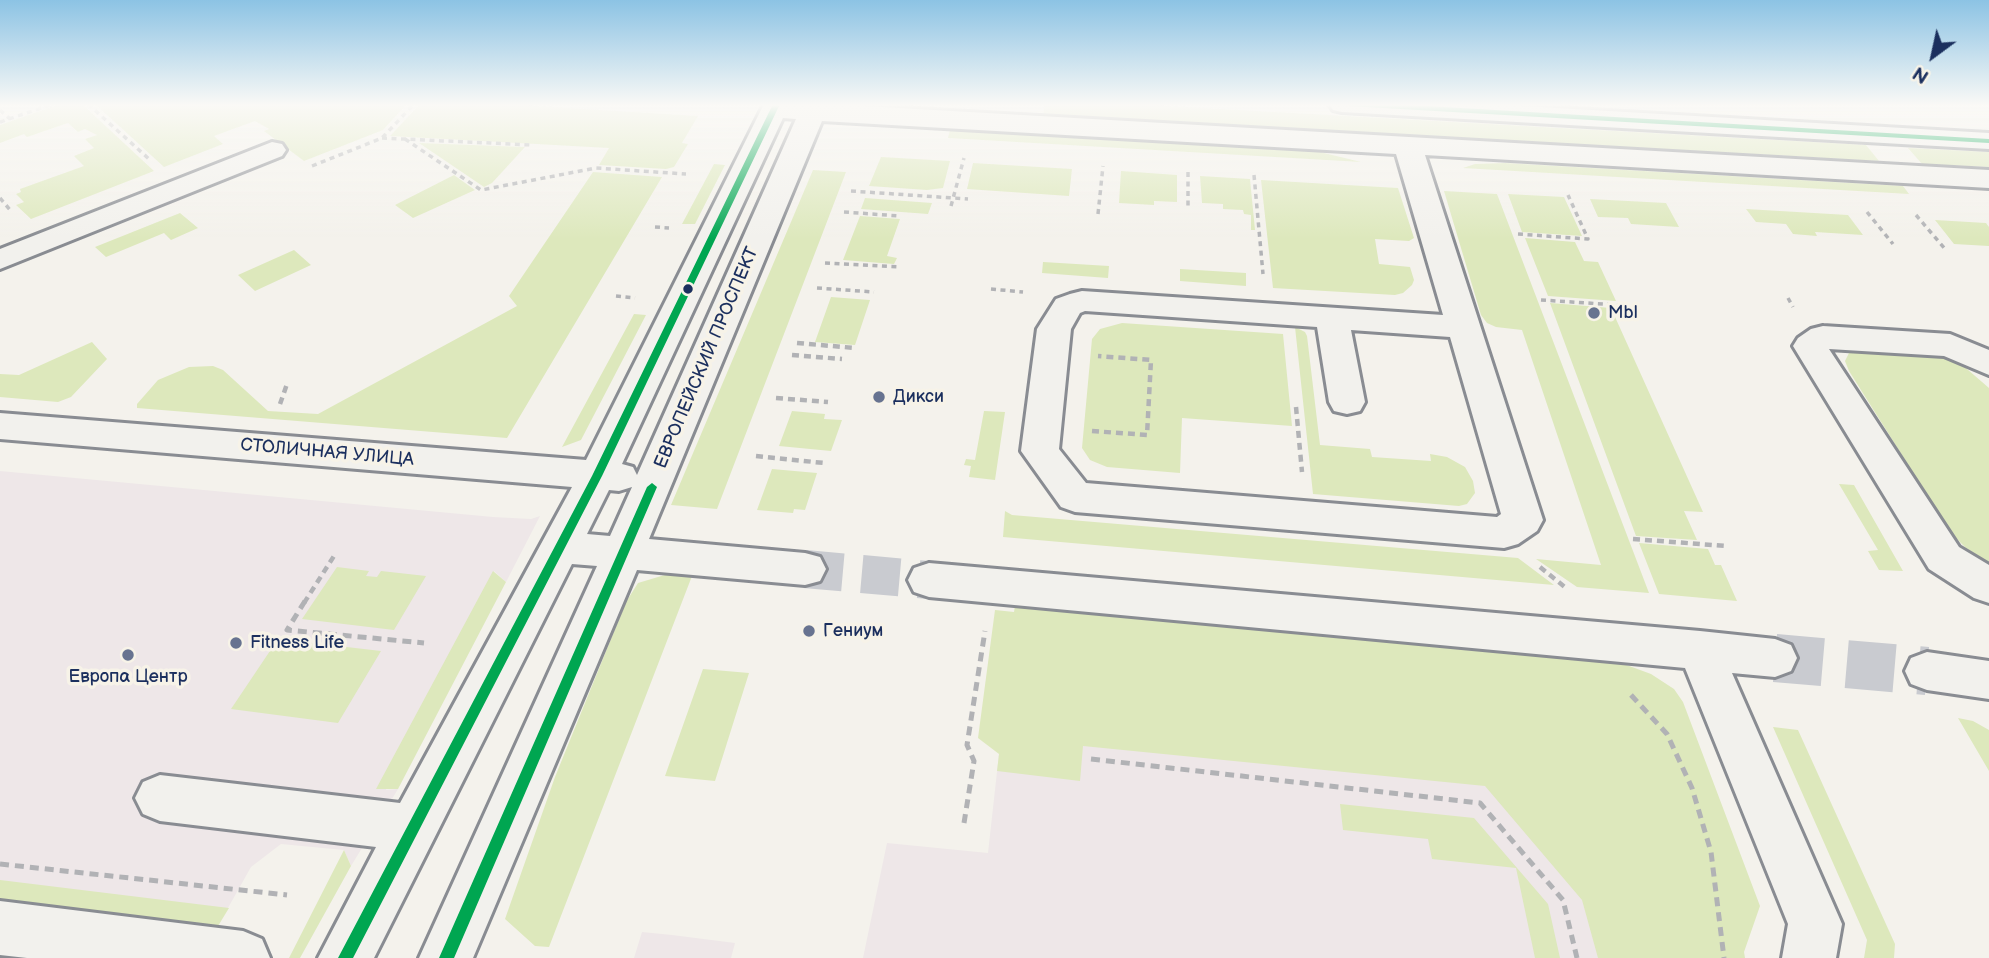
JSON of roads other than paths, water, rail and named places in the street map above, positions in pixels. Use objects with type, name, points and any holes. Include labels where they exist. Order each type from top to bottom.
[{"type":"street","points":[[345,958],[597,476],[772,149]]},
{"type":"street","name":"ЕВРОПЕЙСКИЙ ПРОСПЕКТ","points":[[446,958],[655,480],[779,149]]},
{"type":"street","points":[[1409,149],[1523,520],[1504,533],[1075,497],[1040,451],[1054,328],[1068,306],[1082,301],[1463,327]]},
{"type":"street","points":[[1456,149],[1989,179]]},
{"type":"street","points":[[0,260],[272,150]]},
{"type":"street","points":[[1332,318],[1347,402]]},
{"type":"street","points":[[1989,364],[1950,345],[1823,338],[1810,346],[1944,558],[1989,586]]},
{"type":"street","name":"СТОЛИЧНАЯ УЛИЦА","points":[[0,426],[655,480]]},
{"type":"street","points":[[560,547],[805,569]]},
{"type":"street","points":[[929,580],[1775,658]]},
{"type":"street","points":[[1700,650],[1815,924],[1809,958]]},
{"type":"street","points":[[1927,671],[1989,681]]},
{"type":"street","points":[[160,798],[414,828]]},
{"type":"street","points":[[0,928],[243,958]]},
{"type":"tunnel","points":[[805,569],[929,580]]},
{"type":"tunnel","points":[[1775,658],[1927,671]]},
{"type":"place","name":"Mbl","points":[[1594,313]]},
{"type":"place","name":"Дикси","points":[[879,397]]},
{"type":"place","name":"Гениум","points":[[809,631]]},
{"type":"place","name":"Fitness Life","points":[[236,643]]},
{"type":"place","name":"Европа Центр","points":[[128,655]]}]
